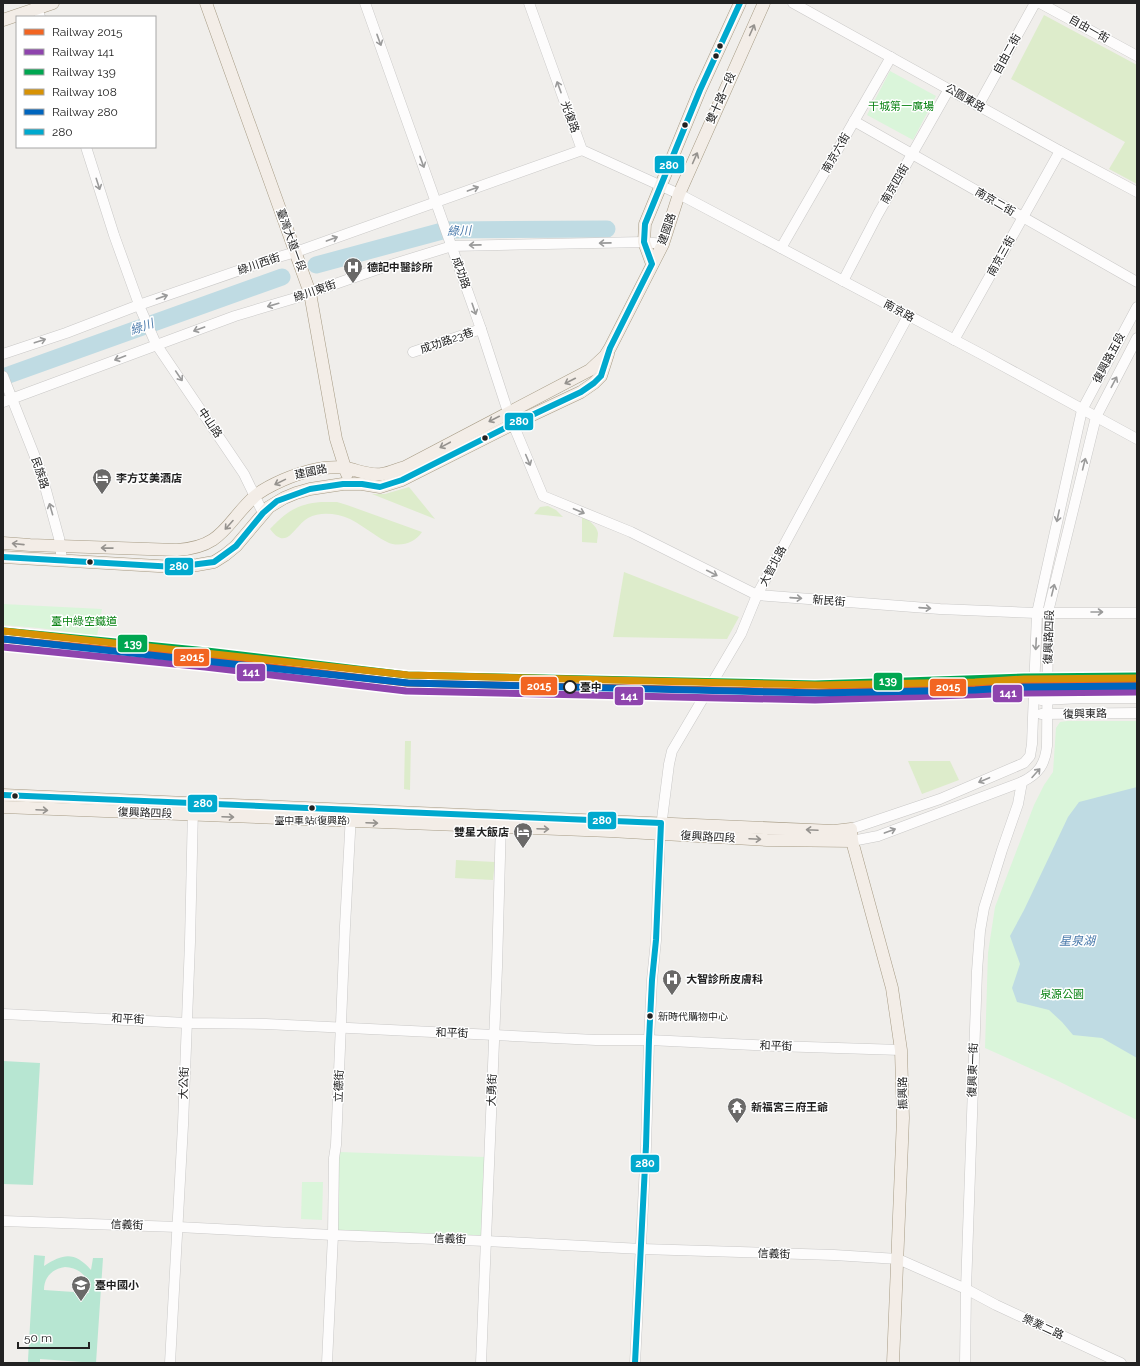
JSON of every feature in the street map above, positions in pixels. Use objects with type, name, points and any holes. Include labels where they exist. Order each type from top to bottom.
[{"type":"main road","points":[[17,16],[38,10],[53,3]]},
{"type":"main road","name":"臺灣大道一段","points":[[206,3],[309,290],[336,439],[345,468],[352,484]]},
{"type":"main road","name":"雙十路一段","points":[[660,186],[700,90],[740,3]]},
{"type":"main road","name":"雙十路一段","points":[[679,194],[764,3]]},
{"type":"main road","points":[[3,20],[16,16]]},
{"type":"main road","name":"建國路","points":[[652,264],[644,242],[645,224],[660,186]]},
{"type":"main road","name":"建國路","points":[[3,543],[177,550],[198,547],[210,543],[218,537],[255,496],[278,482],[312,470],[345,468],[376,474],[390,472],[405,466],[590,370],[605,356],[663,244],[679,194]]},
{"type":"main road","name":"建國路","points":[[3,557],[175,566],[197,565],[214,562],[236,546],[263,513],[277,502],[296,493],[310,489],[343,484],[380,486],[402,480],[513,424],[581,392],[601,376],[610,348]]},
{"type":"main road","name":"復興路四段","points":[[3,795],[194,802],[351,816]]},
{"type":"main road","name":"復興路四段","points":[[3,807],[193,815],[351,816],[660,829],[834,831],[852,835]]},
{"type":"main road","name":"振興路","points":[[852,835],[892,988],[901,1050],[903,1112],[893,1363]]},
{"type":"street","name":"成功路","points":[[365,3],[452,246],[508,412],[544,496]]},
{"type":"street","name":"光復路","points":[[529,3],[582,150]]},
{"type":"street","name":"公園東路","points":[[793,3],[1137,192]]},
{"type":"street","name":"自由二街","points":[[978,106],[1035,3]]},
{"type":"street","name":"自由一街","points":[[1040,3],[1137,56]]},
{"type":"street","name":"南京六街","points":[[781,248],[891,57]]},
{"type":"street","name":"南京四街","points":[[843,281],[878,214],[949,89]]},
{"type":"street","name":"南京二街","points":[[854,121],[1137,282]]},
{"type":"street","points":[[86,148],[114,235],[140,308]]},
{"type":"street","name":"綠川西街","points":[[3,354],[140,308],[275,258],[297,255],[436,202],[582,150]]},
{"type":"street","points":[[582,150],[660,186]]},
{"type":"street","name":"南京三街","points":[[954,340],[1060,151]]},
{"type":"street","name":"南京路","points":[[660,186],[679,194],[781,248],[1137,439]]},
{"type":"street","name":"綠川東街","points":[[8,400],[156,344],[309,290],[452,246],[644,242],[663,244]]},
{"type":"street","name":"復興路五段","points":[[1082,410],[1137,307]]},
{"type":"street","name":"中山路","points":[[140,308],[156,344],[244,474],[263,513]]},
{"type":"street","name":"大智北路","points":[[635,1363],[642,1249],[649,1040],[656,940],[660,829],[672,751],[741,634],[757,595],[908,316]]},
{"type":"street","name":"成功路23巷","points":[[413,352],[481,329]]},
{"type":"street","name":"復興路五段","points":[[1096,417],[1137,338]]},
{"type":"street","points":[[590,370],[601,376]]},
{"type":"street","name":"民族路","points":[[3,376],[8,388],[8,400],[41,472],[61,546],[62,560]]},
{"type":"street","name":"復興路四段","points":[[852,835],[1024,763],[1030,756],[1034,701],[1037,613],[1082,410]]},
{"type":"street","name":"復興路四段","points":[[852,835],[878,836],[1022,782],[1035,775],[1044,760],[1047,746],[1046,714],[1048,612],[1096,417]]},
{"type":"street","name":"新民街","points":[[544,496],[631,532],[757,595],[940,608],[1037,613],[1137,612]]},
{"type":"street","name":"復興東路","points":[[1034,701],[1082,698],[1137,698]]},
{"type":"street","name":"復興東路","points":[[1033,714],[1137,713]]},
{"type":"street","name":"復興東一街","points":[[965,1363],[976,971],[980,931],[986,902],[1018,804],[1022,782]]},
{"type":"street","name":"大公街","points":[[170,1363],[187,1023],[194,802]]},
{"type":"street","name":"立德街","points":[[327,1363],[333,1235],[334,1158],[336,1145],[351,816]]},
{"type":"street","name":"大勇街","points":[[481,1363],[501,822]]},
{"type":"street","name":"和平街","points":[[3,1014],[187,1023],[341,1027],[596,1040],[649,1040],[901,1050]]},
{"type":"street","name":"信義街","points":[[3,1221],[178,1227],[642,1249],[898,1259]]},
{"type":"street","name":"樂業二路","points":[[898,1259],[966,1289],[996,1305],[1121,1363]]},
{"type":"green space","points":[[1044,15],[1137,65],[1137,184],[1109,169],[1125,142],[1011,79]]},
{"type":"green space","name":"干城第一廣場","points":[[890,71],[936,96],[913,140],[867,115]]},
{"type":"green space","points":[[409,487],[435,519],[372,494],[385,494]]},
{"type":"green space","points":[[321,502],[337,502],[422,532],[411,542],[397,545],[381,539],[351,519],[338,515],[326,514],[319,514],[308,518],[286,538],[281,538],[270,529],[292,510],[305,505]]},
{"type":"green space","points":[[548,506],[556,510],[563,517],[534,514],[540,507]]},
{"type":"green space","points":[[582,517],[596,528],[598,533],[597,543],[582,542]]},
{"type":"green space","points":[[624,572],[739,617],[727,639],[613,637]]},
{"type":"green space","name":"臺中綠空鐵道","points":[[3,604],[102,609],[97,636],[39,628],[3,625]]},
{"type":"green space","name":"泉源公園","points":[[1137,721],[1137,1120],[1056,1080],[985,1048],[988,953],[995,907],[1034,805],[1044,785],[1053,772],[1056,728],[1060,722]]},
{"type":"green space","points":[[405,741],[411,741],[410,790],[404,789]]},
{"type":"green space","points":[[908,761],[950,761],[959,780],[922,794]]},
{"type":"green space","points":[[456,860],[495,862],[493,880],[455,878]]},
{"type":"green space","points":[[3,1061],[40,1063],[33,1185],[3,1184]]},
{"type":"green space","points":[[339,1152],[485,1157],[483,1237],[336,1232]]},
{"type":"green space","points":[[302,1182],[323,1182],[322,1220],[301,1219]]},
{"type":"green space","points":[[34,1255],[45,1256],[44,1266],[63,1257],[74,1257],[80,1260],[91,1270],[93,1258],[103,1258],[96,1363],[40,1359],[40,1363],[28,1363]],"holes":[[[60,1268],[70,1268],[83,1274],[88,1282],[89,1293],[44,1290],[45,1281],[50,1274]]]},
{"type":"water","name":"星泉湖","points":[[1137,787],[1137,1058],[1102,1038],[1073,1035],[1049,1010],[1017,1002],[1012,988],[1020,964],[1010,936],[1068,817],[1079,802]]},
{"type":"waterway","name":"綠川","points":[[316,265],[446,230],[607,229]]},
{"type":"waterway","name":"綠川","points":[[3,377],[282,277]]},
{"type":"rail line","name":"108","points":[[3,631],[408,675],[818,685],[975,682],[1024,679],[1137,678]]},
{"type":"rail line","name":"139","points":[[4,631],[207,651],[407,675],[815,684],[1024,677],[1137,676]]},
{"type":"rail line","name":"2015","points":[[3,639],[206,659],[406,683],[815,692],[1024,685],[1137,684]]},
{"type":"rail line","name":"280","points":[[3,639],[408,683],[818,693],[975,690],[1024,687],[1137,686]]},
{"type":"rail line","name":"141","points":[[3,647],[205,667],[406,691],[815,700],[1024,693],[1137,692]]},
{"type":"transit line","name":"280","points":[[3,557],[175,567],[214,562],[236,546],[263,513],[277,501],[310,489],[343,484],[362,484],[380,487],[402,480],[513,424],[581,392],[594,383],[601,376],[610,348],[652,264],[644,242],[645,224],[700,90],[740,3]]},
{"type":"transit line","name":"280","points":[[3,795],[661,823],[656,940],[649,1040],[646,1146],[635,1363]]},
{"type":"place","name":"德記中醫診所","points":[[353,284]]},
{"type":"place","name":"李方艾美酒店","points":[[102,495]]},
{"type":"place","name":"臺中","points":[[570,687]]},
{"type":"place","name":"臺中車站(復興路)","points":[[312,808]]},
{"type":"place","name":"雙星大飯店","points":[[523,849]]},
{"type":"place","name":"大智診所皮膚科","points":[[672,996]]},
{"type":"place","name":"新時代購物中心","points":[[650,1016]]},
{"type":"place","name":"新福宮三府王爺","points":[[737,1124]]},
{"type":"place","name":"臺中國小","points":[[81,1302]]}]
